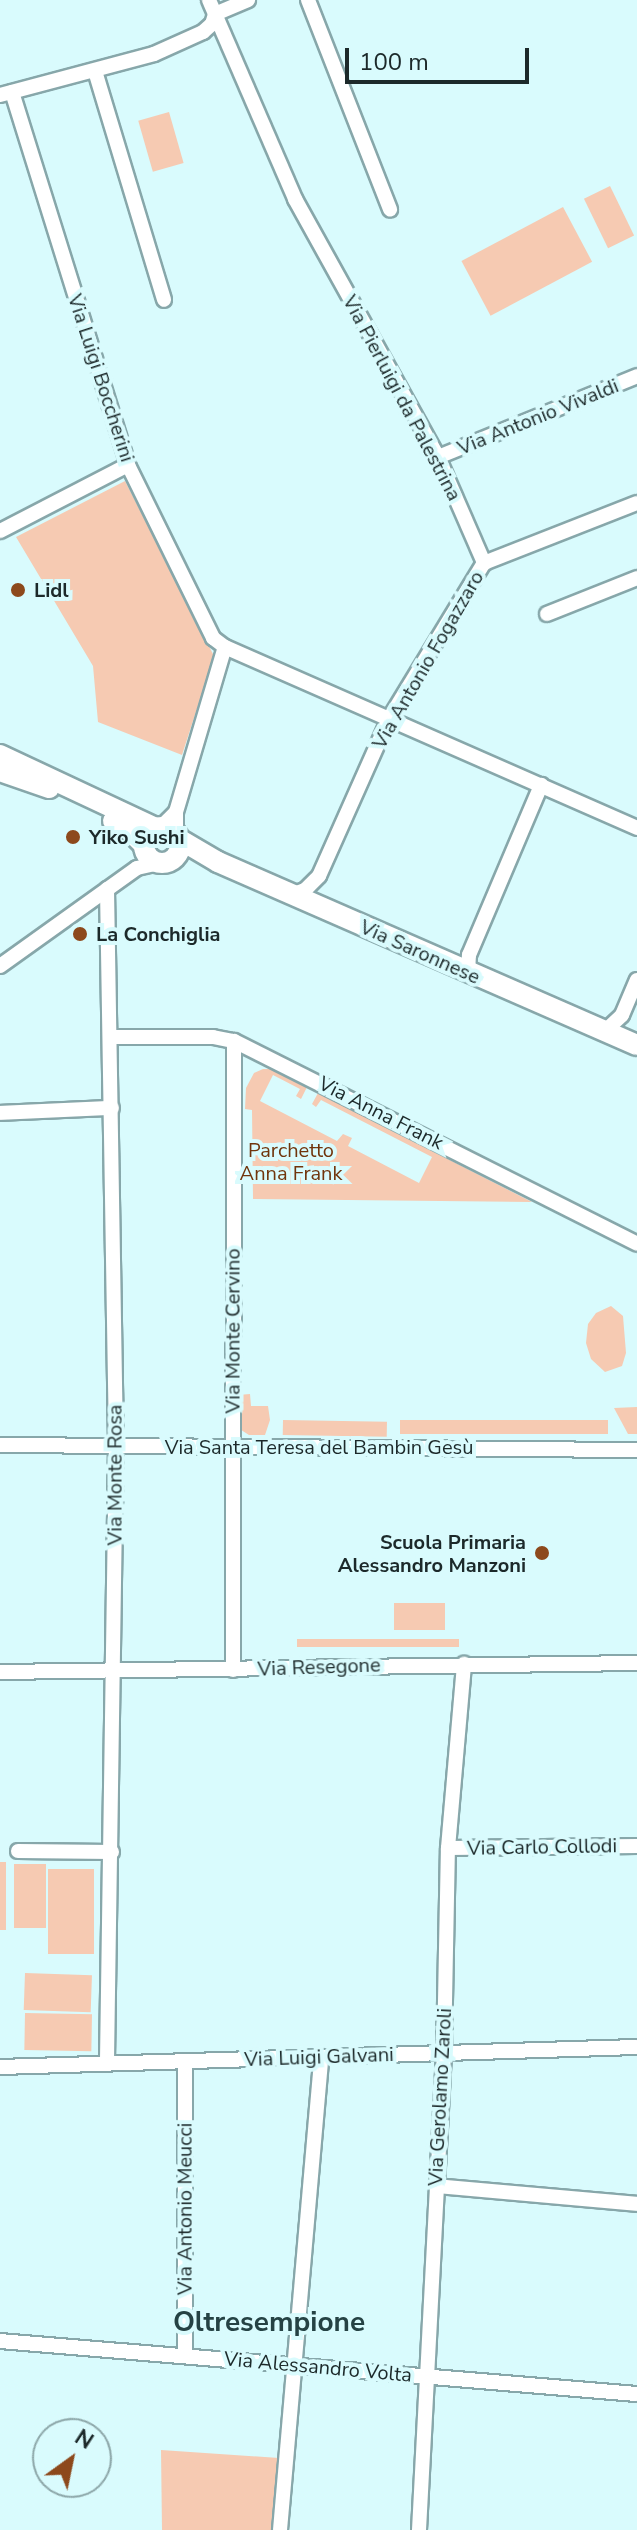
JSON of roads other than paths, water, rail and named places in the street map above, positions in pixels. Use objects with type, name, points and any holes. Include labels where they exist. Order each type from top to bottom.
[{"type":"main road","name":"Via Saronnese","points":[[0,755],[159,846]]},
{"type":"main road","name":"Via Saronnese","points":[[0,771],[52,789],[159,846],[205,856],[637,1045]]},
{"type":"street","points":[[6,94],[154,54],[203,32],[212,24],[212,7],[248,0]]},
{"type":"street","points":[[308,0],[390,209]]},
{"type":"street","name":"Via Pierluigi da Palestrina","points":[[212,7],[295,199],[438,457],[484,563]]},
{"type":"street","points":[[95,71],[164,300]]},
{"type":"street","name":"Via Luigi Boccherini","points":[[6,94],[128,465],[204,623],[213,638],[225,647]]},
{"type":"street","name":"Via Antonio Vivaldi","points":[[438,457],[637,376]]},
{"type":"street","points":[[0,531],[128,465]]},
{"type":"street","name":"Via Antonio Fogazzaro","points":[[291,895],[305,890],[319,876],[389,719],[484,563],[637,503]]},
{"type":"street","points":[[547,614],[637,578]]},
{"type":"street","points":[[0,966],[107,889],[159,846],[176,812],[225,647],[637,828]]},
{"type":"street","points":[[468,973],[469,955],[541,785]]},
{"type":"street","name":"Via Monte Rosa","points":[[107,889],[116,1446],[107,2063]]},
{"type":"street","points":[[605,1031],[622,1015],[637,980]]},
{"type":"street","name":"Via Anna Frank","points":[[111,1037],[234,1041],[637,1244]]},
{"type":"street","name":"Via Monte Cervino","points":[[233,1670],[234,1041]]},
{"type":"street","points":[[0,1113],[112,1108]]},
{"type":"street","name":"Via Santa Teresa del Bambin Gesù","points":[[0,1445],[637,1450]]},
{"type":"street","name":"Via Resegone","points":[[0,1672],[637,1663]]},
{"type":"street","name":"Via Gerolamo Zaroli","points":[[419,2530],[444,2053],[448,1848],[464,1664]]},
{"type":"street","name":"Via Carlo Collodi","points":[[448,1848],[637,1846]]},
{"type":"street","points":[[18,1851],[112,1852]]},
{"type":"street","name":"Via Luigi Galvani","points":[[0,2067],[637,2047]]},
{"type":"street","points":[[280,2530],[321,2057]]},
{"type":"street","name":"Via Antonio Meucci","points":[[185,2061],[185,2356]]},
{"type":"street","points":[[436,2186],[637,2204]]},
{"type":"street","name":"Via Alessandro Volta","points":[[0,2341],[637,2394]]},
{"type":"place","name":"Lidl","points":[[18,590]]},
{"type":"place","name":"Yiko Sushi","points":[[73,837]]},
{"type":"place","name":"La Conchiglia","points":[[80,934]]},
{"type":"place","name":"Scuola Primaria Alessandro Manzoni","points":[[542,1553]]},
{"type":"district","name":"Oltresempione","points":[[269,2322]]},
{"type":"park label","name":"Parchetto Anna Frank","points":[[291,1162]]}]
